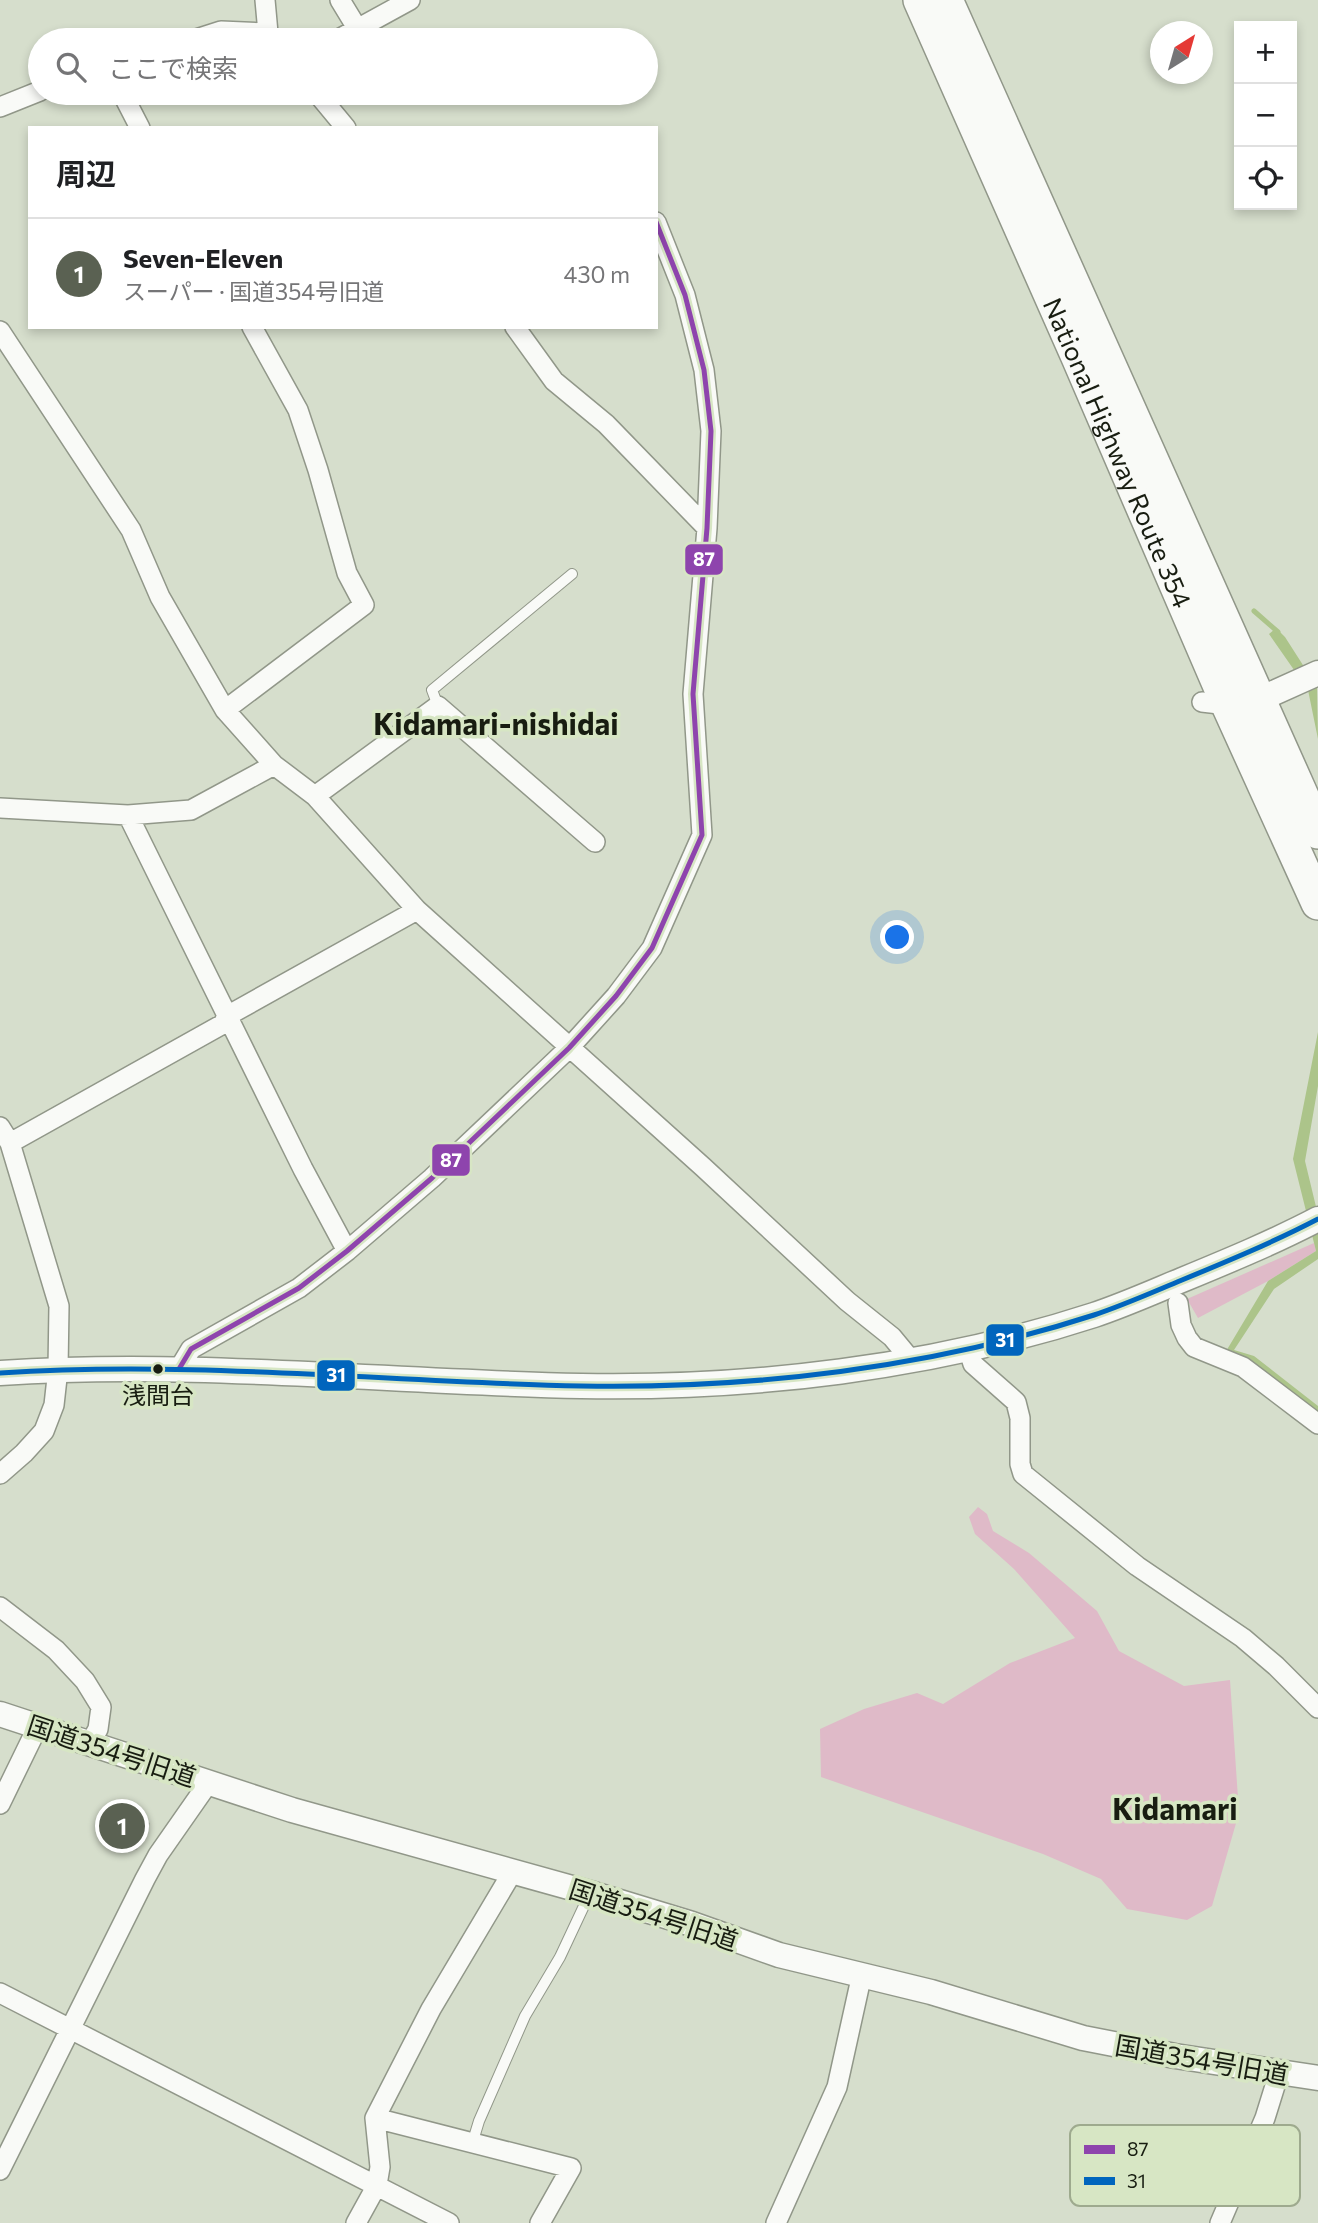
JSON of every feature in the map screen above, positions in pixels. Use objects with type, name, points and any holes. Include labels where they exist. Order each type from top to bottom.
[{"type":"highway","name":"National Highway Route 354","points":[[920,0],[1318,903]]},
{"type":"highway","name":"National Highway Route 354","points":[[946,0],[1229,702],[1318,832]]},
{"type":"street","points":[[265,0],[270,28]]},
{"type":"street","points":[[340,0],[357,28],[410,0]]},
{"type":"street","points":[[0,107],[28,96]]},
{"type":"street","points":[[128,105],[139,126]]},
{"type":"street","points":[[327,105],[344,126]]},
{"type":"street","points":[[179,1369],[191,1349],[299,1288],[347,1251],[432,1178],[569,1048],[617,996],[652,948],[702,835],[693,694],[708,528],[711,431],[704,370],[685,295],[658,227]]},
{"type":"street","points":[[225,710],[364,605],[347,573],[298,410],[254,329]]},
{"type":"street","points":[[516,329],[554,381],[606,424],[708,528]]},
{"type":"street","points":[[0,331],[131,530],[160,597],[225,710],[274,765],[315,796],[417,909],[847,1301],[892,1337],[911,1360]]},
{"type":"street","points":[[1229,702],[1318,673]]},
{"type":"street","points":[[315,796],[438,706],[595,842]]},
{"type":"street","points":[[0,808],[128,815],[191,810],[274,765]]},
{"type":"street","points":[[128,815],[303,1169],[347,1251]]},
{"type":"street","points":[[0,1474],[44,1431],[54,1405],[58,1369],[59,1306],[5,1135],[223,1024],[227,1016],[417,909]]},
{"type":"street","points":[[0,1373],[58,1369],[179,1369],[582,1386],[656,1385],[781,1377],[911,1360],[1094,1315],[1271,1243],[1318,1220]]},
{"type":"street","points":[[1178,1303],[1181,1325],[1186,1338],[1194,1347],[1243,1367],[1318,1424]]},
{"type":"street","points":[[968,1348],[974,1364],[1016,1402],[1020,1418],[1020,1464],[1023,1474],[1137,1566],[1243,1638],[1318,1708]]},
{"type":"street","points":[[0,1607],[56,1650],[85,1681],[101,1707],[98,1729],[90,1743]]},
{"type":"street","name":"国道354号旧道","points":[[0,1714],[292,1810],[590,1893],[692,1924],[779,1955],[862,1974],[1083,2038],[1318,2078]]},
{"type":"street","points":[[0,1804],[38,1726]]},
{"type":"street","points":[[0,2170],[158,1855],[209,1782]]},
{"type":"street","points":[[356,2223],[377,2185],[380,2167],[375,2118],[431,2009],[513,1871]]},
{"type":"street","points":[[776,2223],[836,2087],[862,1974]]},
{"type":"street","points":[[0,1993],[449,2223]]},
{"type":"street","points":[[1262,2125],[1279,2073]]},
{"type":"street","points":[[375,2118],[571,2168],[540,2223]]},
{"type":"street","points":[[1220,2223],[1227,2206]]},
{"type":"lane","points":[[438,706],[432,690],[572,574]]},
{"type":"lane","points":[[472,2144],[479,2120],[525,2015],[560,1957],[590,1893]]},
{"type":"shaded area","points":[[1276,628],[1285,637],[1317,687],[1318,739],[1308,690],[1269,634]]},
{"type":"shaded area","points":[[1318,1032],[1318,1086],[1305,1161],[1318,1215],[1318,1259],[1274,1289],[1234,1350],[1254,1356],[1318,1406],[1318,1418],[1225,1353],[1268,1281],[1316,1251],[1293,1159]]},
{"type":"shaded area","points":[[1314,1243],[1316,1251],[1268,1281],[1198,1318],[1187,1299]]},
{"type":"shaded area","points":[[978,1507],[987,1514],[993,1531],[1029,1553],[1097,1611],[1119,1651],[1184,1686],[1230,1680],[1239,1813],[1212,1906],[1187,1920],[1127,1909],[1101,1879],[1043,1854],[821,1777],[820,1729],[864,1709],[917,1693],[943,1704],[1010,1663],[1075,1638],[1014,1569],[975,1534],[969,1517]]},
{"type":"building","points":[[103,1811],[116,1816],[118,1812],[150,1823],[137,1850],[99,1837],[101,1830],[97,1829]]},
{"type":"waterway","points":[[1254,611],[1278,632]]},
{"type":"transit line","name":"87","points":[[179,1369],[191,1349],[299,1288],[347,1251],[432,1178],[569,1048],[616,996],[652,948],[702,835],[693,694],[707,528],[711,431],[704,370],[685,295],[658,227]]},
{"type":"transit line","name":"31","points":[[0,1373],[217,1370],[508,1384],[645,1386],[710,1384],[840,1372],[969,1349],[1094,1315],[1234,1258],[1318,1219]]},
{"type":"place","name":"浅間台","points":[[158,1369]]},
{"type":"place","name":"Seven-Eleven","points":[[122,1826]]},
{"type":"district","name":"Kidamari-nishidai","points":[[496,722]]},
{"type":"district","name":"Kidamari","points":[[1175,1807]]}]
